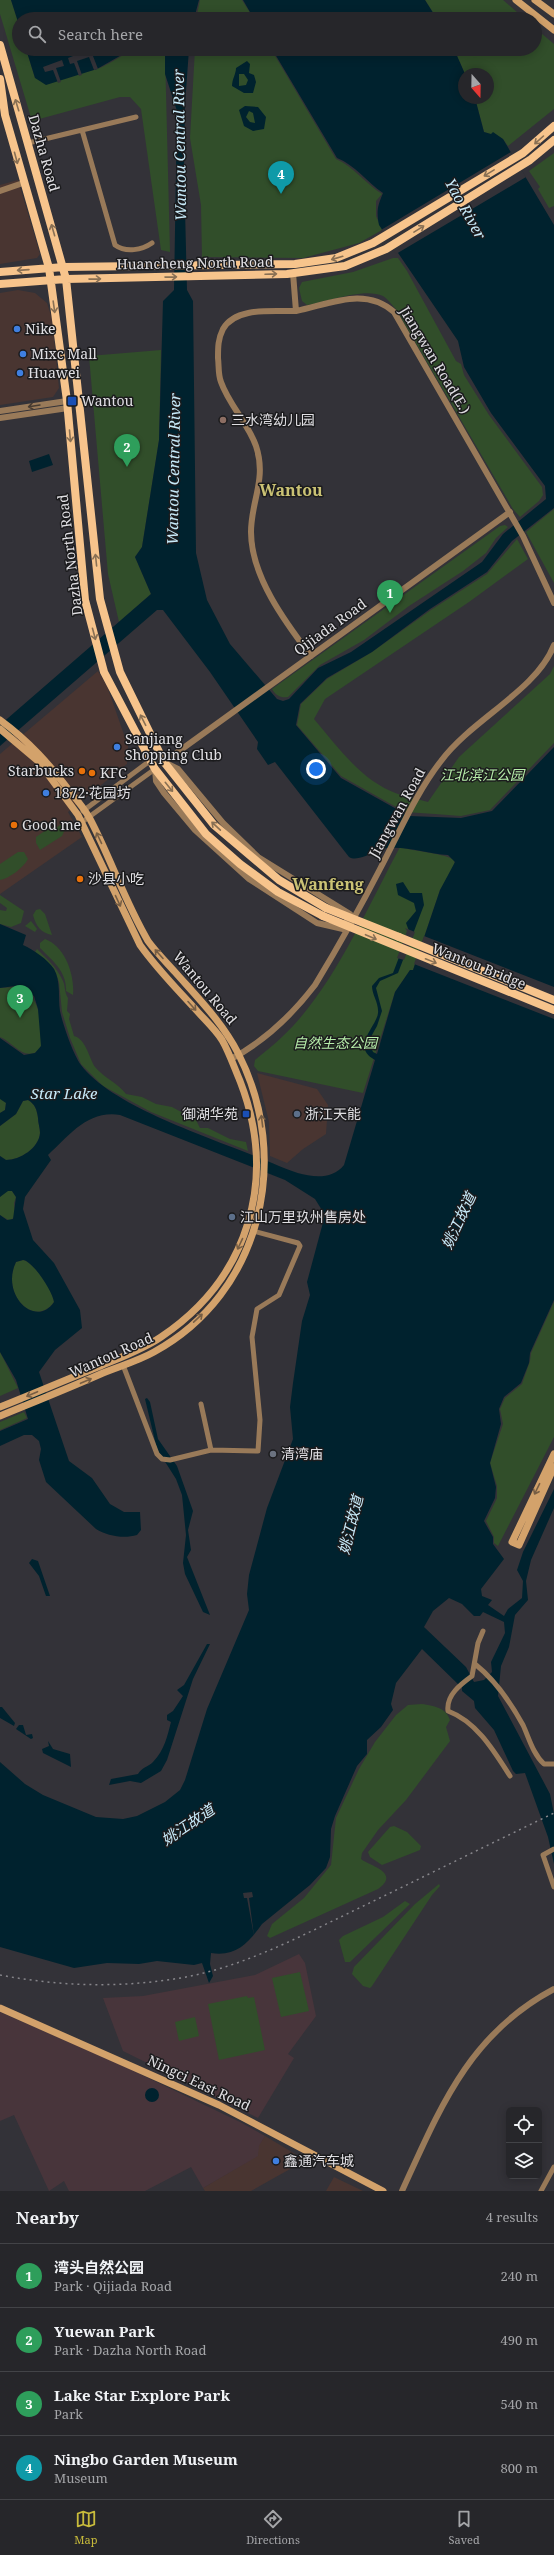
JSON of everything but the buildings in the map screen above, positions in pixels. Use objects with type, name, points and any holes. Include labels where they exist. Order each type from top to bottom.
[{"type":"main road","points":[[516,0],[531,12]]},
{"type":"main road","points":[[535,0],[554,14]]},
{"type":"main road","points":[[542,21],[554,30]]},
{"type":"main road","name":"Dazha Road","points":[[0,45],[64,268]]},
{"type":"main road","name":"Dazha Road","points":[[0,79],[2,116],[49,268]]},
{"type":"main road","name":"Huancheng North Road","points":[[0,272],[49,268],[296,264],[323,261],[355,252],[373,243],[523,153],[554,126]]},
{"type":"main road","points":[[541,151],[554,140]]},
{"type":"main road","points":[[541,151],[554,145]]},
{"type":"main road","name":"Huancheng North Road","points":[[0,284],[66,279],[232,276],[293,273],[351,264],[386,249],[530,160],[541,151]]},
{"type":"main road","name":"Dazha North Road","points":[[49,268],[67,405],[85,600],[104,672],[155,769],[206,834],[240,864],[278,892],[323,916]]},
{"type":"main road","name":"Dazha North Road","points":[[64,268],[100,599],[120,672],[164,762],[214,825],[279,880],[326,908]]},
{"type":"main road","name":"Wantou Road","points":[[0,721],[18,738],[83,816],[150,942],[216,1019],[239,1054],[260,1108],[265,1160],[246,1230],[229,1267],[212,1294],[161,1337],[137,1350],[0,1407]]},
{"type":"main road","name":"Wantou Road","points":[[0,729],[18,738]]},
{"type":"main road","name":"Wantou Road","points":[[0,1416],[154,1352],[182,1333],[206,1311],[228,1283],[245,1253],[253,1231],[262,1197],[248,1103],[231,1059],[215,1031],[152,962],[140,945],[83,816]]},
{"type":"main road","name":"Wantou Bridge","points":[[326,908],[554,1000]]},
{"type":"main road","name":"Wantou Bridge","points":[[323,916],[394,947],[554,1010]]},
{"type":"main road","points":[[554,1454],[512,1542],[519,1545],[554,1467]]},
{"type":"main road","name":"Ningci East Road","points":[[0,2008],[219,2105],[383,2191]]},
{"type":"street","points":[[28,143],[136,117]]},
{"type":"street","points":[[82,130],[115,245],[121,249],[128,250],[144,248],[152,243]]},
{"type":"street","points":[[0,191],[23,183]]},
{"type":"street","points":[[293,273],[296,311]]},
{"type":"street","name":"Jiangwan Road(E.)","points":[[311,656],[278,611],[259,572],[251,532],[262,475],[260,464],[253,438],[220,381],[218,342],[223,328],[236,317],[249,313],[296,311],[357,297],[375,299],[394,312],[515,521],[554,603]]},
{"type":"street","points":[[0,411],[67,405]]},
{"type":"street","points":[[0,418],[67,405]]},
{"type":"street","name":"Qijiada Road","points":[[164,762],[510,512]]},
{"type":"street","name":"Jiangwan Road","points":[[231,1059],[260,1042],[282,1022],[315,985],[415,803],[450,749],[533,677],[547,662],[554,645]]},
{"type":"street","points":[[83,816],[151,760]]},
{"type":"street","points":[[83,816],[155,769],[156,781],[191,825],[249,879],[317,923],[343,929],[350,914],[258,857],[223,823],[178,769],[164,762]]},
{"type":"street","points":[[123,1365],[157,1454],[162,1459],[170,1460],[211,1450],[258,1451],[260,1420],[252,1338],[257,1309],[279,1295],[300,1246],[298,1243],[253,1231]]},
{"type":"street","points":[[201,1404],[211,1450]]},
{"type":"street","points":[[483,1630],[478,1643],[472,1676],[457,1687],[448,1706],[448,1711],[460,1715],[489,1744],[510,1776]]},
{"type":"street","points":[[475,1664],[488,1674],[502,1693],[522,1724],[539,1759],[544,1764],[554,1764]]},
{"type":"street","points":[[554,1849],[543,1855],[543,1859],[554,1887]]},
{"type":"street","points":[[402,2191],[431,2127],[464,2067],[503,2023],[518,2010],[554,1989]]},
{"type":"street","points":[[541,2191],[554,2167]]},
{"type":"shaded area","points":[[18,180],[40,254],[37,258],[0,264],[0,185]]},
{"type":"shaded area","points":[[18,290],[35,293],[47,303],[52,319],[59,388],[53,397],[0,405],[0,293]]},
{"type":"shaded area","name":"1872·花园坊","points":[[98,671],[107,686],[128,746],[127,764],[68,812],[82,837],[0,894],[0,754]]},
{"type":"shaded area","name":"浙江天能","points":[[257,1073],[317,1089],[328,1105],[326,1134],[303,1149],[287,1163],[270,1156],[269,1122]]},
{"type":"shaded area","points":[[299,1954],[305,1963],[316,2016],[288,2054],[294,2058],[258,2118],[123,2051],[103,1998],[143,1996],[255,1975]]},
{"type":"shaded area","points":[[0,2012],[117,2063],[242,2123],[265,2136],[259,2146],[258,2156],[203,2188],[191,2167],[145,2191],[69,2191],[64,2181],[49,2191],[14,2115],[0,2121]]},
{"type":"shaded area","name":"鑫通汽车城","points":[[265,2136],[302,2158],[299,2164],[251,2191],[205,2191],[203,2188],[257,2156],[258,2146]]},
{"type":"shaded area","points":[[334,2177],[338,2179],[363,2191],[326,2191]]},
{"type":"green space","points":[[0,0],[11,0],[15,12],[12,12],[12,54],[0,14]]},
{"type":"green space","points":[[200,0],[242,0],[250,12],[197,12]]},
{"type":"green space","points":[[425,0],[503,0],[517,12],[433,12]]},
{"type":"green space","points":[[542,34],[554,44],[554,109],[508,146],[503,139],[484,132],[477,104],[494,104],[494,68],[462,68],[457,56],[542,56]]},
{"type":"green space","points":[[13,56],[28,56],[35,78],[90,71],[106,65],[122,56],[165,56],[170,252],[161,250],[141,109],[130,97],[120,97],[32,121]]},
{"type":"green space","points":[[195,56],[275,56],[336,159],[348,166],[382,194],[376,201],[376,216],[382,230],[359,243],[303,258],[202,257],[201,205],[190,138]]},
{"type":"green space","points":[[554,153],[554,206],[549,208],[538,189],[540,187],[529,171]]},
{"type":"green space","points":[[393,258],[398,258],[407,271],[456,361],[461,364],[464,375],[489,415],[542,487],[543,495],[539,501],[520,517],[513,509],[396,309],[388,300],[383,296],[366,293],[345,296],[307,305],[302,301],[299,288],[302,282],[353,272]]},
{"type":"green space","points":[[161,350],[159,440],[142,547],[135,557],[151,594],[119,622],[108,574],[89,356]]},
{"type":"green space","points":[[554,509],[554,583],[526,532]]},
{"type":"green space","points":[[505,525],[508,527],[496,538],[486,553],[463,571],[409,606],[364,640],[320,665],[288,697],[279,696],[272,689],[500,526]]},
{"type":"green space","name":"江北滨江公园","points":[[517,539],[528,559],[469,602],[325,699],[314,719],[341,752],[361,772],[373,781],[398,794],[428,802],[459,757],[550,674],[554,666],[554,743],[490,810],[461,816],[405,812],[341,776],[297,725],[301,704],[327,679],[372,652],[431,610],[487,574]]},
{"type":"green space","points":[[60,825],[66,827],[62,836],[40,850],[36,843],[36,837],[49,828],[56,828]]},
{"type":"green space","name":"自然生态公园","points":[[400,847],[450,858],[454,860],[455,866],[440,890],[413,970],[410,970],[395,992],[363,1093],[258,1071],[254,1066],[255,1060],[280,1039],[301,1017],[333,972],[362,921]]},
{"type":"green space","points":[[18,852],[24,852],[28,859],[16,872],[0,880],[0,864]]},
{"type":"green space","points":[[0,895],[24,911],[21,923],[11,927],[0,924],[0,910],[6,911],[7,908],[0,903]]},
{"type":"green space","points":[[40,909],[45,914],[52,935],[42,931],[36,922],[33,915],[36,910]]},
{"type":"green space","points":[[31,921],[37,929],[35,932],[25,926]]},
{"type":"green space","points":[[45,939],[58,948],[67,962],[72,979],[73,995],[66,991],[66,984],[62,972],[40,948],[40,943]]},
{"type":"green space","points":[[37,949],[60,975],[68,998],[67,1011],[70,1014],[69,1019],[74,1036],[82,1041],[95,1067],[99,1071],[126,1094],[142,1097],[156,1104],[172,1107],[196,1120],[200,1128],[208,1128],[230,1139],[246,1142],[248,1151],[151,1112],[103,1086],[81,1064],[70,1038],[62,1012],[59,982],[54,969],[35,952]]},
{"type":"green space","points":[[15,987],[24,991],[30,996],[35,1002],[38,1010],[41,1028],[41,1046],[39,1050],[34,1053],[28,1054],[23,1052],[0,1037],[0,988]]},
{"type":"green space","points":[[2,1098],[6,1102],[5,1110],[0,1113],[0,1099]]},
{"type":"green space","points":[[28,1100],[34,1105],[37,1112],[40,1131],[39,1138],[36,1144],[28,1152],[17,1158],[6,1160],[0,1156],[0,1126],[16,1114],[23,1101]]},
{"type":"green space","points":[[5,1191],[12,1191],[16,1197],[14,1203],[15,1216],[10,1221],[0,1215],[0,1197]]},
{"type":"green space","points":[[23,1260],[37,1271],[47,1284],[54,1302],[46,1309],[38,1312],[29,1310],[16,1296],[12,1274],[16,1262]]},
{"type":"green space","points":[[554,1302],[554,1437],[498,1546],[494,1543],[494,1537],[486,1521],[497,1498],[497,1486],[490,1463],[503,1424],[500,1409],[505,1398],[522,1384],[530,1361],[531,1353]]},
{"type":"green space","points":[[0,1352],[18,1388],[0,1396]]},
{"type":"green space","points":[[24,1412],[27,1418],[0,1430],[0,1422]]},
{"type":"green space","points":[[422,1704],[439,1708],[445,1712],[450,1720],[446,1727],[450,1741],[406,1800],[378,1830],[362,1853],[361,1859],[381,1870],[385,1874],[386,1878],[384,1883],[378,1889],[270,1938],[267,1936],[272,1924],[304,1898],[331,1865],[336,1818],[359,1769],[375,1742],[396,1715],[408,1705]]},
{"type":"green space","points":[[394,1826],[407,1832],[421,1846],[420,1850],[382,1865],[370,1857],[368,1852],[390,1827]]},
{"type":"green space","points":[[439,1884],[440,1886],[432,1895],[372,1986],[370,1988],[363,1986],[352,1974],[354,1967],[415,1904]]},
{"type":"green space","points":[[405,1901],[410,1904],[350,1962],[345,1962],[339,1940],[343,1936],[383,1917]]},
{"type":"green space","points":[[300,1972],[309,2011],[281,2017],[272,1978]]},
{"type":"green space","points":[[247,1996],[248,1998],[254,1997],[265,2050],[219,2060],[208,2004]]},
{"type":"green space","points":[[195,2017],[199,2036],[179,2041],[175,2022]]},
{"type":"water","points":[[11,0],[199,0],[196,12],[15,12]]},
{"type":"water","points":[[243,0],[425,0],[433,12],[250,12]]},
{"type":"water","points":[[28,56],[120,56],[97,69],[46,85],[35,78]]},
{"type":"water","points":[[165,56],[188,56],[185,105],[184,168],[187,290],[193,301],[196,553],[207,600],[230,644],[277,699],[283,701],[289,699],[318,668],[351,652],[482,562],[503,534],[546,499],[545,486],[491,413],[464,367],[458,341],[379,225],[378,208],[383,193],[350,165],[337,158],[276,56],[457,56],[462,68],[458,68],[458,104],[477,104],[484,132],[491,134],[493,132],[503,139],[554,225],[554,508],[512,541],[487,572],[430,609],[372,652],[327,678],[300,704],[296,725],[341,778],[409,816],[461,818],[492,811],[554,747],[554,1300],[530,1353],[529,1363],[521,1383],[504,1397],[499,1409],[501,1424],[490,1463],[496,1487],[495,1498],[484,1521],[493,1537],[493,1544],[504,1559],[481,1589],[482,1596],[492,1600],[488,1605],[504,1616],[508,1609],[522,1598],[523,1581],[517,1570],[523,1552],[554,1489],[554,1508],[531,1560],[526,1581],[528,1600],[515,1615],[509,1647],[501,1666],[498,1696],[550,1794],[554,1814],[554,1864],[548,1837],[525,1773],[516,1774],[513,1771],[494,1730],[475,1708],[474,1701],[462,1691],[462,1688],[422,1649],[396,1683],[391,1704],[393,1710],[381,1727],[367,1740],[367,1754],[357,1766],[335,1816],[331,1829],[330,1857],[326,1868],[310,1885],[262,1924],[252,1937],[241,1947],[228,1953],[211,1953],[210,1964],[213,1976],[209,1983],[202,1963],[194,1965],[157,1961],[139,1964],[107,1963],[74,1968],[0,1947],[0,1762],[25,1784],[43,1795],[96,1817],[123,1819],[137,1816],[165,1802],[180,1790],[185,1780],[207,1709],[249,1610],[247,1594],[249,1575],[267,1508],[293,1439],[290,1407],[302,1321],[310,1295],[307,1282],[325,1215],[315,1199],[285,1180],[120,1115],[98,1116],[88,1120],[71,1133],[48,1155],[51,1160],[25,1197],[23,1209],[33,1240],[54,1263],[80,1310],[82,1328],[55,1350],[39,1372],[69,1461],[92,1478],[110,1504],[124,1512],[140,1512],[141,1530],[137,1535],[121,1537],[96,1529],[46,1482],[39,1460],[41,1449],[39,1441],[32,1435],[24,1435],[0,1446],[0,1431],[28,1419],[16,1380],[0,1352],[0,1215],[7,1220],[13,1219],[16,1197],[12,1191],[8,1191],[0,1197],[0,1156],[6,1160],[23,1155],[36,1144],[40,1133],[38,1115],[34,1105],[28,1100],[23,1101],[16,1114],[0,1126],[0,1113],[5,1110],[6,1103],[0,1099],[0,1038],[24,1055],[35,1053],[41,1046],[38,1009],[34,996],[15,986],[0,988],[0,924],[26,935],[23,945],[40,955],[54,969],[58,979],[60,1011],[63,1024],[81,1065],[97,1081],[119,1096],[144,1110],[172,1123],[295,1172],[313,1176],[330,1175],[344,1165],[375,1060],[368,1055],[365,1049],[367,1036],[377,1018],[378,1013],[372,986],[379,978],[393,973],[409,931],[406,923],[416,911],[414,903],[398,895],[396,884],[403,882],[410,893],[422,893],[424,905],[398,973],[380,981],[376,988],[382,1011],[370,1044],[373,1052],[377,1054],[395,992],[410,970],[413,970],[440,890],[455,862],[448,855],[395,848],[383,849],[358,858],[349,857],[275,762],[268,765],[257,749],[258,742],[210,672],[163,610],[157,610],[0,746],[0,725],[151,594],[135,557],[142,547],[159,440],[163,301],[174,290],[177,111],[165,74]],"holes":[[[23,1260],[32,1266],[50,1291],[54,1302],[47,1309],[38,1312],[30,1310],[22,1304],[16,1296],[13,1286],[12,1274],[16,1262]],[[449,1598],[462,1604],[474,1616],[480,1616],[483,1612],[504,1622],[505,1633],[491,1662],[492,1672],[484,1680],[474,1682],[466,1667],[424,1627],[433,1611]]]},
{"type":"water","points":[[247,61],[250,64],[249,73],[254,75],[256,82],[253,93],[244,93],[232,86],[236,68]],"holes":[[[239,74],[244,74],[248,80],[246,85],[239,86]]]},
{"type":"water","points":[[245,106],[258,107],[266,117],[264,129],[253,131],[244,126],[239,110]],"holes":[[[249,111],[253,113],[255,123],[250,122],[246,117]]]},
{"type":"water","points":[[49,454],[53,465],[32,472],[29,461]]},
{"type":"water","points":[[147,1398],[150,1402],[158,1439],[177,1466],[193,1511],[188,1530],[191,1550],[187,1557],[210,1615],[203,1612],[185,1574],[183,1563],[186,1535],[182,1495],[176,1479],[157,1449],[145,1399]]},
{"type":"water","points":[[32,1559],[38,1561],[50,1596],[46,1596],[39,1576],[29,1563]]},
{"type":"water","points":[[207,1644],[210,1644],[193,1679],[167,1760],[161,1771],[141,1783],[130,1781],[109,1785],[111,1779],[138,1774],[157,1757],[165,1743],[171,1722],[167,1720],[167,1715],[173,1711],[183,1696],[177,1690],[184,1685]]},
{"type":"water","points":[[0,1707],[2,1707],[15,1723],[14,1726],[0,1718]]},
{"type":"water","points":[[19,1725],[23,1725],[26,1735],[32,1734],[33,1738],[31,1739],[16,1729]]},
{"type":"water","points":[[48,1741],[53,1749],[70,1754],[71,1767],[43,1753],[42,1749],[49,1746]]},
{"type":"water","points":[[152,2088],[157,2090],[159,2095],[157,2100],[152,2102],[147,2100],[145,2095],[147,2090]]},
{"type":"pier","points":[[73,56],[93,56],[98,69],[94,70],[89,57],[77,61],[82,75],[79,76],[74,63],[70,64],[68,58]]},
{"type":"pier","points":[[62,60],[64,66],[56,68],[61,82],[58,83],[53,70],[45,72],[43,67]]},
{"type":"pier","points":[[511,152],[526,177],[396,254],[381,230]]},
{"type":"pier","points":[[405,928],[415,932],[404,960],[397,958],[407,931]]},
{"type":"pier","points":[[424,936],[554,987],[554,1019],[414,964]]},
{"type":"pier","points":[[252,1892],[253,1897],[249,1898],[254,1936],[247,1898],[244,1898],[243,1893]]},
{"type":"railway","points":[[0,1975],[43,1982],[108,1985],[174,1979],[220,1969],[287,1943],[554,1813]]},
{"type":"place","name":"Ningbo Garden Museum","points":[[281,194]]},
{"type":"place","name":"Nike","points":[[17,329]]},
{"type":"place","name":"Mixc Mall","points":[[23,354]]},
{"type":"place","name":"Huawei","points":[[20,373]]},
{"type":"place","name":"Wantou","points":[[72,401]]},
{"type":"place","name":"三水湾幼儿园","points":[[223,420]]},
{"type":"place","name":"Yuewan Park","points":[[127,467]]},
{"type":"place","name":"湾头自然公园","points":[[390,613]]},
{"type":"place","name":"Sanjiang Shopping Club","points":[[117,747]]},
{"type":"place","name":"Starbucks","points":[[82,771]]},
{"type":"place","name":"KFC","points":[[92,773]]},
{"type":"place","name":"1872·花园坊","points":[[46,793]]},
{"type":"place","name":"Good me","points":[[14,825]]},
{"type":"place","name":"沙县小吃","points":[[80,879]]},
{"type":"place","name":"Lake Star Explore Park","points":[[20,1018]]},
{"type":"place","name":"御湖华苑","points":[[246,1114]]},
{"type":"place","name":"浙江天能","points":[[297,1114]]},
{"type":"place","name":"江山万里玖州售房处","points":[[232,1217]]},
{"type":"place","name":"清湾庙","points":[[273,1454]]},
{"type":"place","name":"鑫通汽车城","points":[[276,2161]]},
{"type":"district","name":"Wantou","points":[[291,490]]},
{"type":"district","name":"Wanfeng","points":[[328,884]]},
{"type":"water label","name":"Wantou Central River","points":[[180,145]]},
{"type":"water label","name":"Yao River","points":[[465,209]]},
{"type":"water label","name":"Wantou Central River","points":[[174,469]]},
{"type":"water label","name":"Star Lake","points":[[64,1094]]},
{"type":"water label","name":"姚江故道","points":[[459,1221]]},
{"type":"water label","name":"姚江故道","points":[[351,1525]]},
{"type":"water label","name":"姚江故道","points":[[188,1825]]}]
